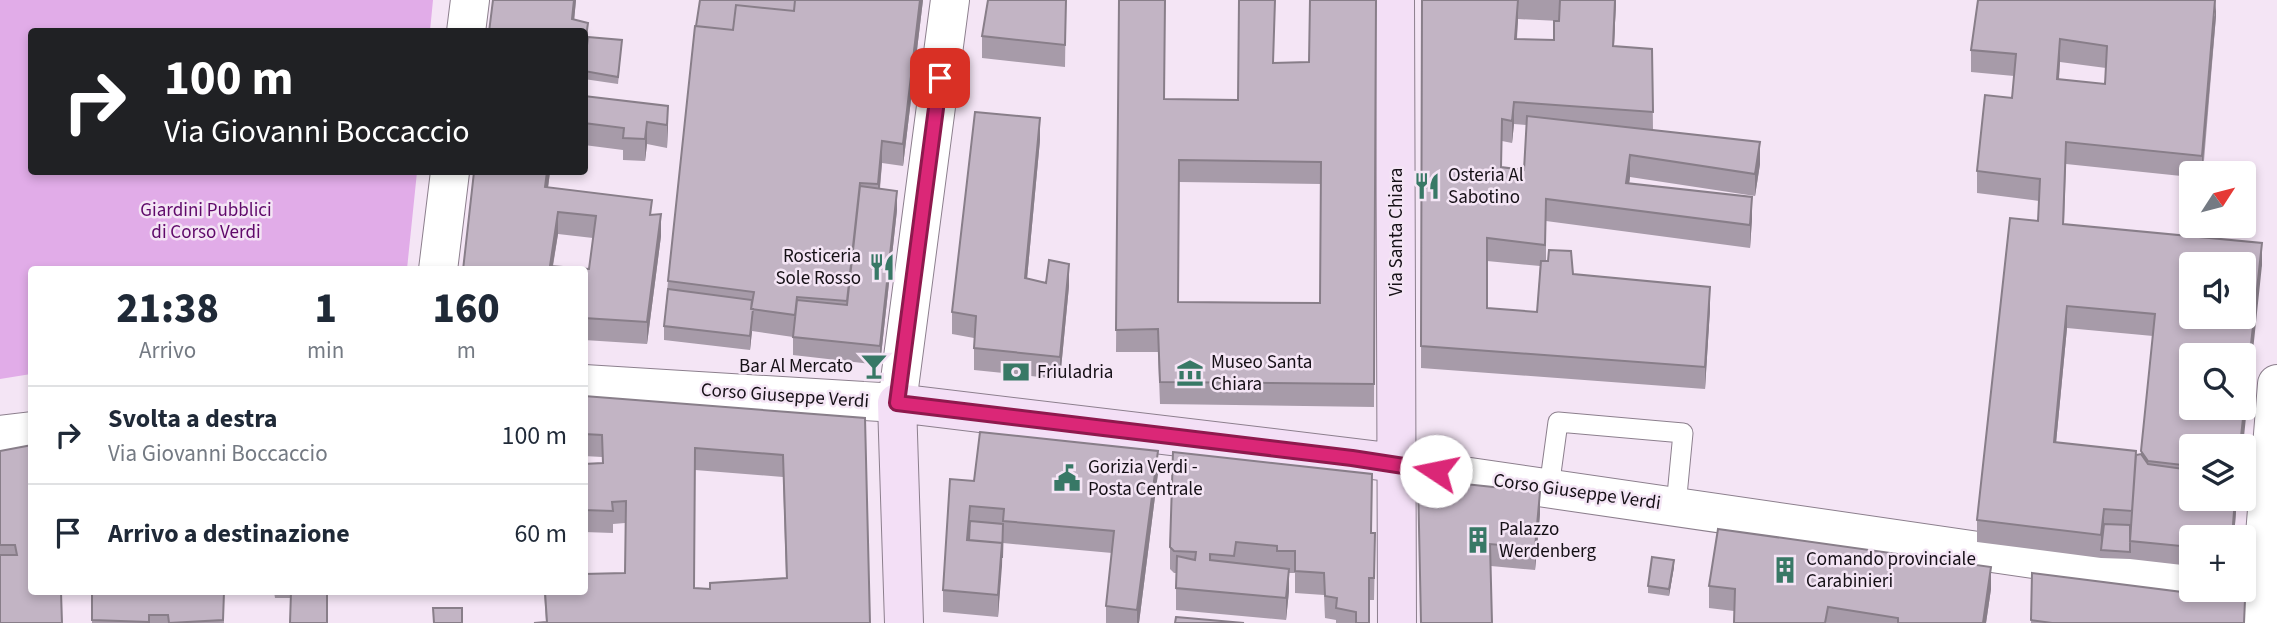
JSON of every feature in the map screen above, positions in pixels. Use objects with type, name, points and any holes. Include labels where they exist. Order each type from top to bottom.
[{"type":"main road","name":"Via Santa Chiara","points":[[1395,0],[1397,623]]},
{"type":"main road","name":"Corso Giuseppe Verdi","points":[[897,403],[1397,463]]},
{"type":"main road","points":[[897,403],[904,623]]},
{"type":"street","points":[[466,28],[470,0]]},
{"type":"street","points":[[897,403],[950,0]]},
{"type":"street","points":[[438,266],[450,175]]},
{"type":"street","name":"Corso Giuseppe Verdi","points":[[588,384],[897,403]]},
{"type":"street","points":[[2260,599],[2277,384]]},
{"type":"street","points":[[0,435],[28,431]]},
{"type":"street","name":"Corso Giuseppe Verdi","points":[[1397,463],[1549,488],[2179,580]]},
{"type":"lane","points":[[1549,488],[1558,422],[1683,433],[1676,506]]},
{"type":"green space","name":"Giardini Pubblici di Corso Verdi","points":[[0,0],[433,0],[430,28],[28,28],[28,175],[417,175],[407,266],[28,266],[28,374],[0,379]]},
{"type":"building","points":[[493,0],[574,0],[572,19],[588,23],[587,28],[490,28]]},
{"type":"building","points":[[700,0],[795,0],[794,11],[736,5],[733,30],[696,26]]},
{"type":"building","points":[[795,0],[920,0],[903,144],[882,141],[878,184],[860,183],[847,301],[797,297],[795,315],[751,309],[754,292],[668,281],[695,26],[733,30],[736,5],[794,11]]},
{"type":"building","points":[[988,0],[1066,0],[1065,45],[982,36]]},
{"type":"building","points":[[1119,0],[1165,0],[1164,99],[1238,100],[1239,0],[1275,0],[1273,63],[1309,62],[1310,0],[1376,0],[1374,384],[1160,382],[1158,329],[1116,330]],"holes":[[[1179,160],[1321,162],[1320,303],[1178,302]]]},
{"type":"building","points":[[1422,0],[1518,0],[1515,39],[1554,40],[1554,21],[1559,21],[1560,0],[1615,0],[1613,46],[1652,49],[1653,112],[1514,102],[1512,121],[1502,119],[1501,167],[1524,170],[1527,116],[1760,142],[1755,174],[1630,155],[1626,183],[1752,197],[1750,225],[1546,199],[1545,245],[1487,238],[1487,308],[1537,312],[1541,261],[1548,261],[1549,250],[1571,251],[1573,274],[1710,287],[1705,367],[1421,346]]},
{"type":"building","points":[[1978,0],[2215,0],[2202,156],[2066,142],[2063,224],[2179,235],[2179,238],[2262,243],[2256,298],[2256,252],[2179,252],[2179,329],[2253,329],[2251,343],[2179,343],[2179,420],[2243,420],[2241,434],[2179,434],[2179,465],[2148,461],[2141,451],[2155,314],[2067,306],[2054,442],[2136,451],[2132,511],[2104,509],[2101,535],[1977,520],[2010,218],[2038,221],[2040,179],[1977,171],[1985,95],[2012,98],[2016,54],[1971,50]],"holes":[[[2060,39],[2107,46],[2105,84],[2057,79]]]},
{"type":"building","points":[[588,37],[622,40],[618,77],[588,72]]},
{"type":"building","points":[[588,96],[668,106],[667,125],[647,122],[645,139],[623,138],[624,128],[588,124]]},
{"type":"building","points":[[975,112],[1040,118],[1025,278],[1046,283],[1049,260],[1069,264],[1060,357],[974,348],[976,316],[952,312]]},
{"type":"building","points":[[474,175],[547,175],[545,187],[652,200],[650,215],[661,214],[647,322],[588,318],[588,269],[596,216],[558,212],[550,266],[463,266]]},
{"type":"building","points":[[860,186],[897,191],[880,346],[793,337],[797,300],[847,305]]},
{"type":"building","points":[[668,289],[752,300],[750,336],[664,326]]},
{"type":"building","points":[[588,396],[865,418],[870,623],[534,623],[547,622],[545,595],[588,595],[588,574],[625,573],[626,501],[612,502],[613,511],[588,510],[588,464],[603,463],[602,435],[588,434]],"holes":[[[695,448],[783,455],[787,578],[710,583],[710,589],[694,588]]]},
{"type":"building","points":[[980,432],[1158,451],[1137,610],[1106,606],[1114,531],[1003,521],[1004,509],[970,506],[967,540],[1002,543],[998,595],[943,590],[950,479],[974,481]]},
{"type":"building","points":[[28,446],[28,595],[61,595],[62,623],[0,623],[0,555],[17,555],[15,545],[0,545],[0,451]]},
{"type":"building","points":[[1173,452],[1372,474],[1371,533],[1375,533],[1374,578],[1369,578],[1369,623],[1356,623],[1356,612],[1336,608],[1337,598],[1325,596],[1324,573],[1295,571],[1295,551],[1277,551],[1277,546],[1236,542],[1234,556],[1210,554],[1210,560],[1289,569],[1286,598],[1176,588],[1177,556],[1195,560],[1196,552],[1174,551],[1170,547]]},
{"type":"building","points":[[2141,454],[2148,464],[2179,468],[2179,511],[2234,511],[2233,525],[2179,525],[2179,546],[2130,541],[2136,455]]},
{"type":"building","name":"Palazzo Werdenberg","points":[[1418,479],[1540,492],[1535,548],[1490,544],[1492,623],[1421,623]]},
{"type":"building","points":[[970,521],[1003,524],[1002,558],[1002,543],[969,540]]},
{"type":"building","points":[[2104,524],[2130,525],[2130,552],[2101,550]]},
{"type":"building","name":"Comando provinciale Carabinieri","points":[[1718,529],[1991,567],[1983,623],[1898,623],[1898,618],[1828,607],[1825,623],[1734,623],[1735,589],[1709,586]]},
{"type":"building","points":[[1652,557],[1674,560],[1669,589],[1648,586]]},
{"type":"building","points":[[2032,573],[2179,592],[2179,602],[2245,602],[2244,623],[2052,623],[2031,620]]},
{"type":"building","points":[[92,595],[224,595],[223,620],[169,623],[168,615],[149,615],[149,622],[92,620]]},
{"type":"building","points":[[291,595],[327,595],[327,623],[290,623]]},
{"type":"building","points":[[433,608],[462,608],[462,623],[434,623]]},
{"type":"building","points":[[1176,617],[1244,623],[1175,623]]},
{"type":"place","name":"Osteria Al Sabotino","points":[[1427,186]]},
{"type":"place","name":"Rosticeria Sole Rosso","points":[[882,267]]},
{"type":"place","name":"Bar Al Mercato","points":[[874,366]]},
{"type":"place","name":"Friuladria","points":[[1016,372]]},
{"type":"place","name":"Museo Santa Chiara","points":[[1190,373]]},
{"type":"place","name":"Gorizia Verdi - Posta Centrale","points":[[1067,478]]},
{"type":"place","name":"Palazzo Werdenberg","points":[[1478,540]]},
{"type":"place","name":"Comando provinciale Carabinieri","points":[[1785,570]]},
{"type":"route","points":[[940,78],[897,403],[1397,463],[1436,471]]}]
